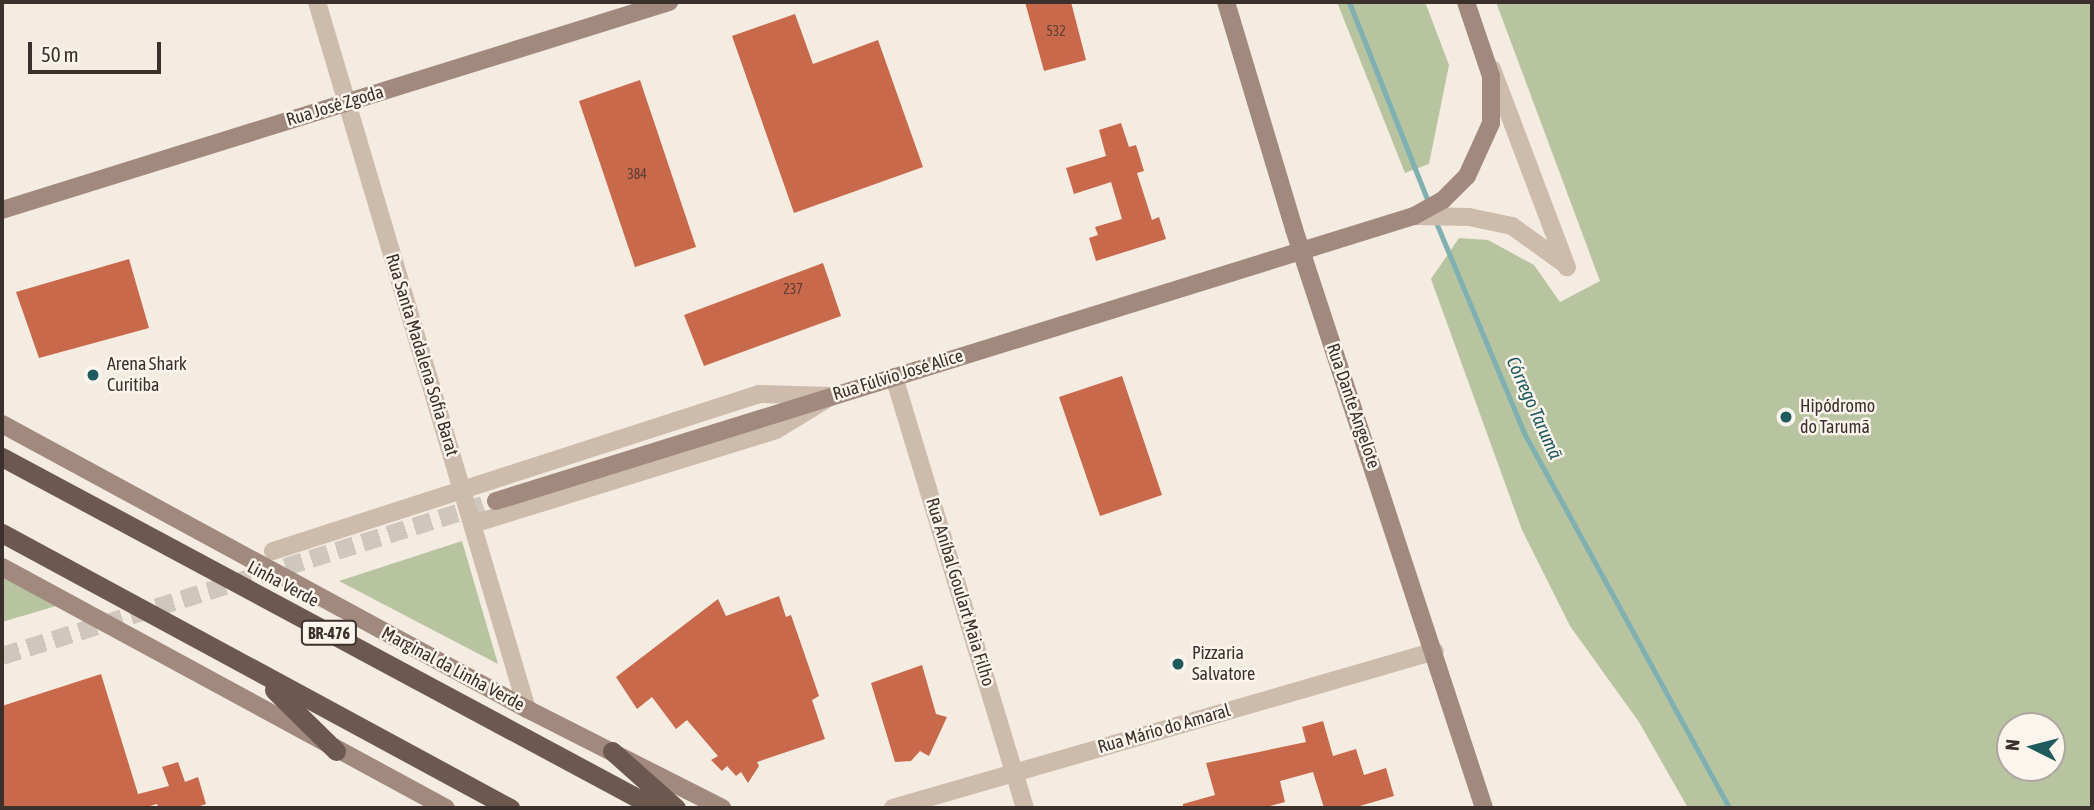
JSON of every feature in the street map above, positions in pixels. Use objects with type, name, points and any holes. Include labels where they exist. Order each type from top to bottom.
[{"type":"highway","name":"Linha Verde","points":[[2,457],[656,808]]},
{"type":"highway","points":[[2,533],[258,674],[510,808]]},
{"type":"highway","points":[[258,674],[336,751]]},
{"type":"highway","points":[[612,751],[676,808]]},
{"type":"main road","name":"Rua José Zgoda","points":[[2,210],[669,2]]},
{"type":"main road","name":"Rua Dante Angelote","points":[[1226,2],[1301,251],[1435,652],[1484,808]]},
{"type":"main road","name":"Rua Fúlvio José Alice","points":[[496,501],[1445,208],[1486,141],[1493,102],[1486,53],[1466,2]]},
{"type":"main road","name":"Marginal da Linha Verde","points":[[2,423],[527,709],[722,808]]},
{"type":"main road","points":[[2,567],[336,751],[446,808]]},
{"type":"street","name":"Rua Santa Madalena Sofia Barat","points":[[317,2],[527,709]]},
{"type":"street","points":[[1445,208],[1512,226],[1550,250],[1567,267],[1486,53]]},
{"type":"street","name":"Rua Aníbal Goulart Maia Filho","points":[[894,377],[1025,808]]},
{"type":"street","points":[[273,551],[759,394],[830,396]]},
{"type":"street","points":[[472,524],[776,430],[830,396]]},
{"type":"street","name":"Rua Mário do Amaral","points":[[892,808],[1435,652]]},
{"type":"green space","points":[[1337,2],[1425,2],[1449,65],[1429,164],[1405,173]]},
{"type":"green space","name":"Hipódromo do Tarumã","points":[[1496,2],[2092,2],[2092,808],[1688,808],[1639,722],[1570,626],[1522,530],[1431,279],[1459,238],[1488,240],[1534,265],[1560,302],[1600,281]]},
{"type":"green space","points":[[462,541],[498,664],[339,581]]},
{"type":"green space","points":[[2,577],[56,606],[2,622]]},
{"type":"building","points":[[1025,2],[1071,2],[1086,60],[1044,71]]},
{"type":"building","points":[[795,14],[813,64],[878,40],[923,167],[794,213],[732,36]]},
{"type":"building","points":[[640,80],[696,247],[635,267],[579,101]]},
{"type":"building","points":[[1121,123],[1129,147],[1136,145],[1144,171],[1137,173],[1152,220],[1159,217],[1166,239],[1096,261],[1089,238],[1098,235],[1095,227],[1122,219],[1111,182],[1074,194],[1066,168],[1106,156],[1099,130]]},
{"type":"building","points":[[129,259],[149,328],[39,358],[16,292]]},
{"type":"building","points":[[823,263],[841,316],[704,366],[684,315]]},
{"type":"building","points":[[1122,376],[1162,495],[1100,516],[1059,397]]},
{"type":"building","points":[[779,596],[786,617],[791,615],[819,696],[812,700],[825,739],[757,762],[759,766],[748,783],[741,772],[736,776],[727,766],[722,771],[711,760],[718,756],[687,720],[676,729],[652,697],[637,709],[616,677],[718,599],[726,616]]},
{"type":"building","points":[[922,665],[936,714],[947,717],[929,756],[920,751],[911,761],[895,762],[871,683]]},
{"type":"building","points":[[101,674],[138,794],[169,786],[162,767],[178,762],[185,782],[198,777],[206,804],[194,808],[159,808],[157,804],[143,808],[2,808],[2,706]]},
{"type":"building","points":[[1323,721],[1333,756],[1356,749],[1364,775],[1386,768],[1394,796],[1353,808],[1324,808],[1313,772],[1280,781],[1285,802],[1262,808],[1183,808],[1183,804],[1215,795],[1206,763],[1306,742],[1302,727]]},
{"type":"waterway","name":"Córrego Tarumã","points":[[1349,2],[1429,204]]},
{"type":"waterway","name":"Córrego Tarumã","points":[[1435,220],[1524,433],[1729,808]]},
{"type":"tunnel","points":[[2,656],[496,501]]},
{"type":"place","name":"Arena Shark Curitiba","points":[[93,375]]},
{"type":"place","name":"Hipódromo do Tarumã","points":[[1786,417]]},
{"type":"place","name":"Pizzaria Salvatore","points":[[1178,664]]}]
